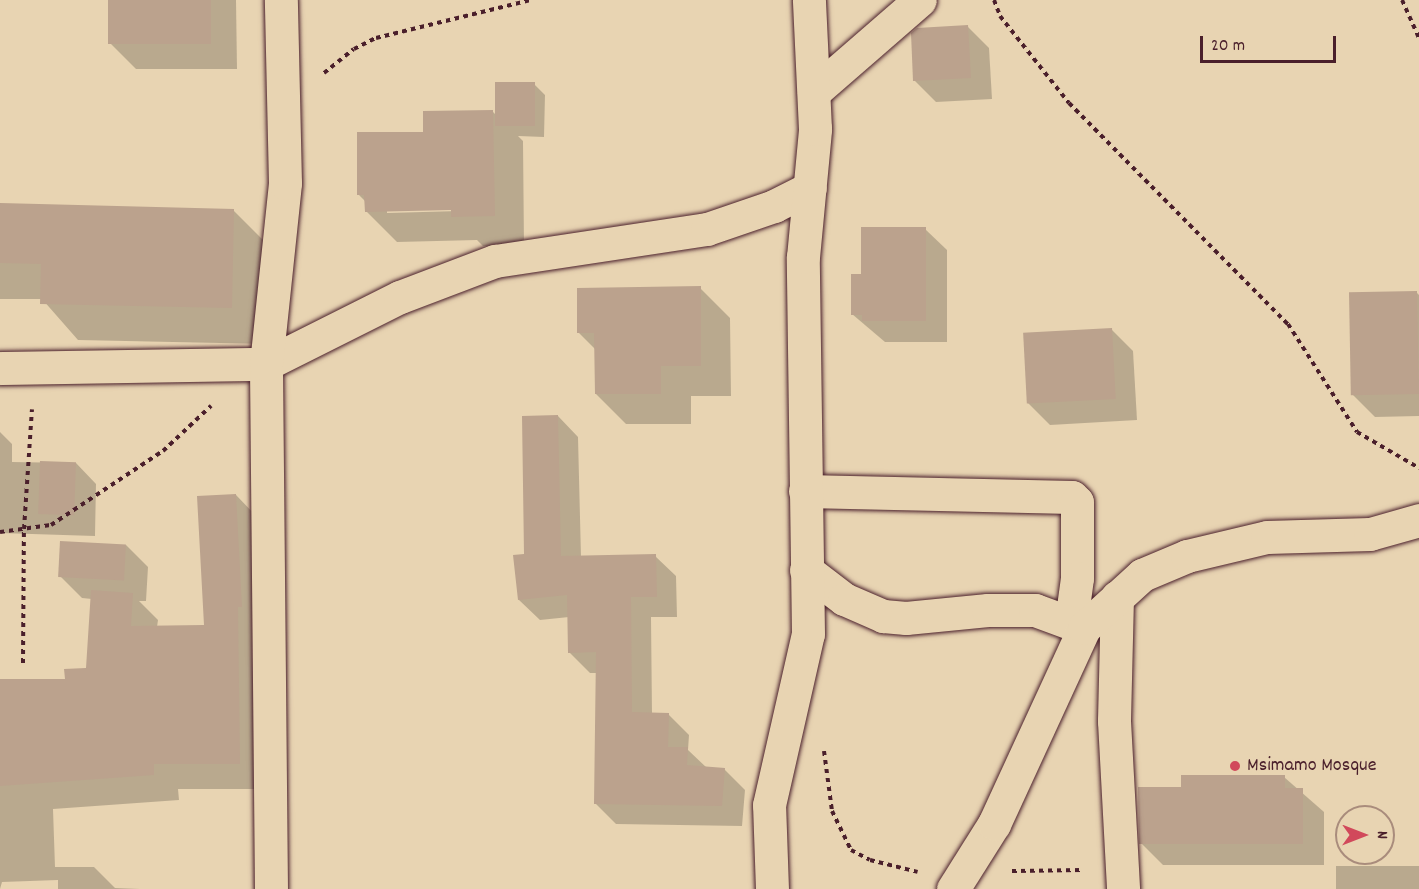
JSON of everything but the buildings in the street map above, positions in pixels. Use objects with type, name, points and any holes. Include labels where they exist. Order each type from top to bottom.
[{"type":"street","points":[[271,889],[257,365],[285,183],[286,104],[281,0]]},
{"type":"street","points":[[772,889],[769,805],[808,634],[803,257],[810,189],[814,92],[809,0]]},
{"type":"street","points":[[814,92],[920,0]]},
{"type":"street","points":[[0,368],[257,365],[400,297],[495,261],[707,229],[774,206],[810,189]]},
{"type":"street","points":[[805,491],[1072,498],[1077,502],[1077,625],[994,824],[960,879]]},
{"type":"street","points":[[1077,625],[1117,597],[1142,575],[1187,556],[1267,537],[1370,534],[1419,520]]},
{"type":"street","points":[[806,570],[834,593],[883,616],[906,618],[1026,609],[1077,625]]},
{"type":"street","points":[[1117,597],[1114,721],[1123,889]]},
{"type":"path","points":[[286,104],[354,49],[376,38],[531,0]]},
{"type":"path","points":[[994,0],[1000,16],[1069,103],[1288,324],[1357,432],[1419,468]]},
{"type":"path","points":[[1402,0],[1419,38]]},
{"type":"path","points":[[0,531],[51,525],[164,450],[257,365]]},
{"type":"path","points":[[22,663],[24,529],[36,368]]},
{"type":"path","points":[[823,742],[832,811],[851,850],[905,871],[960,879],[1087,869]]},
{"type":"place","name":"Msimamo Mosque","points":[[1235,766]]}]
